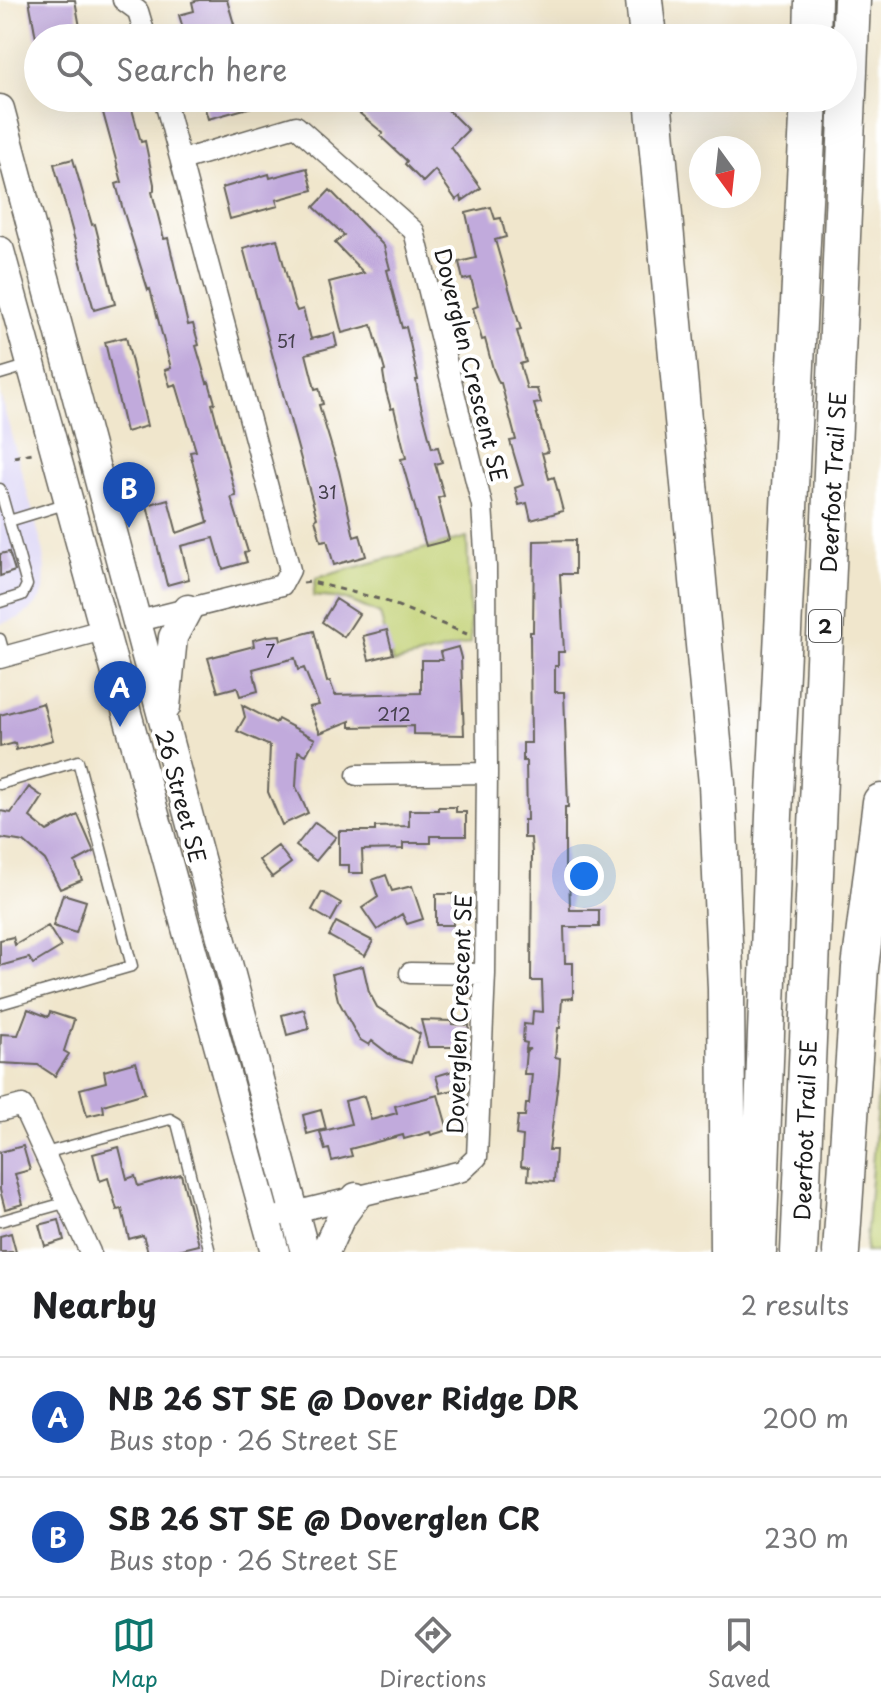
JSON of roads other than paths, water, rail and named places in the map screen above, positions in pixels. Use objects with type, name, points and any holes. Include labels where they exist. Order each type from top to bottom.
[{"type":"highway","points":[[644,0],[647,24]]},
{"type":"highway","points":[[812,24],[813,0]]},
{"type":"highway","name":"Deerfoot Trail SE","points":[[851,24],[852,0]]},
{"type":"highway","points":[[654,112],[717,784],[726,989],[728,1252]]},
{"type":"highway","name":"Deerfoot Trail SE","points":[[758,1252],[774,815],[808,112]]},
{"type":"highway","name":"Deerfoot Trail SE","points":[[799,1252],[847,112]]},
{"type":"highway","points":[[841,1252],[860,968],[881,802]]},
{"type":"street","points":[[123,0],[138,11],[142,24]]},
{"type":"street","points":[[2,651],[106,629],[282,585],[290,570],[168,112]]},
{"type":"street","name":"Doverglen Crescent SE","points":[[182,160],[296,126],[414,231],[482,505],[486,567],[487,773],[485,974],[477,1157],[462,1171],[267,1219]]},
{"type":"street","name":"26 Street SE","points":[[2,127],[305,1252]]},
{"type":"street","name":"26 Street SE","points":[[0,251],[275,1252]]},
{"type":"street","points":[[164,727],[173,637],[188,609]]},
{"type":"street","points":[[357,775],[487,773]]},
{"type":"street","points":[[410,973],[485,974]]},
{"type":"street","points":[[0,1111],[22,1105],[90,1252]]},
{"type":"street","points":[[325,1252],[340,1219],[356,1197]]},
{"type":"lane","points":[[0,374],[31,364]]},
{"type":"lane","points":[[0,489],[27,585],[22,595],[0,602]]},
{"type":"lane","points":[[9,521],[70,502]]},
{"type":"lane","points":[[0,784],[78,761],[132,966],[0,1004]]},
{"type":"lane","points":[[45,1153],[170,1119],[177,1123],[210,1252]]},
{"type":"lane","points":[[0,1221],[68,1202]]},
{"type":"place","name":"SB 26 ST SE @ Doverglen CR","points":[[129,528]]},
{"type":"place","name":"NB 26 ST SE @ Dover Ridge DR","points":[[120,727]]}]
